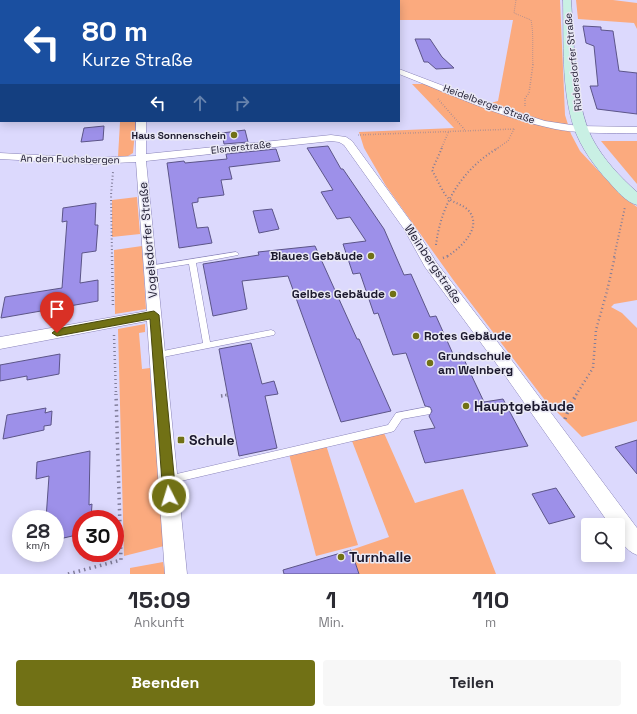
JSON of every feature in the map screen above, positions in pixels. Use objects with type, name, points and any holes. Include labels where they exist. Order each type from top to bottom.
[{"type":"main road","name":"Rüdersdorfer Straße","points":[[567,0],[573,82],[582,128],[590,145],[604,165],[635,198]]},
{"type":"street","name":"Heidelberger Straße","points":[[400,71],[544,123],[582,128],[637,130]]},
{"type":"street","name":"Vogelsdorfer Straße","points":[[141,122],[141,158],[176,574]]},
{"type":"street","name":"Elsnerstraße","points":[[141,158],[342,138]]},
{"type":"street","name":"Weinbergstraße","points":[[342,138],[348,144],[410,229],[432,263],[637,545]]},
{"type":"street","name":"An den Fuchsbergen","points":[[0,156],[114,161],[141,158]]},
{"type":"street","points":[[0,343],[154,315]]},
{"type":"lane","points":[[151,268],[236,254]]},
{"type":"lane","points":[[192,261],[207,345]]},
{"type":"lane","points":[[158,355],[271,333]]},
{"type":"lane","points":[[168,480],[391,428],[399,416],[427,411]]},
{"type":"path","points":[[516,0],[514,13],[531,20],[534,33],[532,41],[533,67],[529,93],[525,98],[525,107],[516,114]]},
{"type":"path","points":[[419,78],[465,130]]},
{"type":"path","points":[[342,138],[366,134],[514,128],[544,123]]},
{"type":"path","points":[[432,263],[438,223],[449,198],[460,180],[474,166],[490,152],[510,140],[514,128]]},
{"type":"path","points":[[432,263],[462,247],[472,227],[471,215],[462,206],[449,198],[432,170],[449,131]]},
{"type":"path","points":[[68,574],[121,560],[113,322],[111,196],[114,161]]},
{"type":"path","points":[[560,439],[570,405],[593,368],[596,330],[607,291],[626,203],[635,198]]},
{"type":"path","points":[[222,396],[228,395]]},
{"type":"shaded area","points":[[400,0],[560,0],[565,115],[571,134],[580,151],[622,196],[637,207],[637,300],[614,304],[611,307],[622,313],[637,328],[637,421],[582,437],[544,399],[454,281],[386,186],[364,148],[359,132],[454,128],[412,84],[428,84],[480,106],[498,101],[513,20],[400,20]]},
{"type":"shaded area","points":[[576,0],[613,0],[637,3],[637,29],[634,23],[578,19]]},
{"type":"shaded area","points":[[120,122],[136,122],[133,153],[128,156],[118,157]]},
{"type":"shaded area","points":[[601,141],[637,141],[637,184]]},
{"type":"shaded area","points":[[137,197],[140,234],[112,237],[112,200]]},
{"type":"shaded area","points":[[142,246],[146,309],[115,314],[114,250]]},
{"type":"shaded area","points":[[145,324],[145,332],[139,333],[142,369],[150,368],[164,546],[124,556],[124,510],[123,510],[118,329]]},
{"type":"shaded area","points":[[384,433],[415,503],[463,489],[496,574],[359,574],[351,550],[389,537],[352,441]]},
{"type":"shaded area","points":[[326,445],[358,545],[316,556],[289,454]]},
{"type":"shaded area","points":[[163,562],[165,574],[130,574],[130,568]]},
{"type":"building","points":[[583,26],[601,27],[601,30],[613,31],[619,71],[637,73],[637,114],[597,109],[590,86],[598,86],[594,46],[586,43]]},
{"type":"building","points":[[415,39],[430,39],[442,57],[454,68],[436,69],[428,62],[424,62]]},
{"type":"building","points":[[104,126],[103,140],[81,142],[84,128]]},
{"type":"building","name":"Haus Sonnenschein","points":[[245,130],[248,142],[224,144],[222,133]]},
{"type":"building","points":[[328,146],[341,169],[343,169],[384,229],[404,275],[411,274],[430,317],[436,316],[453,354],[461,353],[484,402],[503,399],[528,446],[425,463],[414,431],[435,428],[429,416],[432,411],[430,407],[425,406],[406,353],[393,355],[378,313],[374,314],[360,273],[353,274],[343,244],[366,241],[350,217],[337,219],[321,192],[333,190],[307,148]]},
{"type":"building","points":[[276,149],[280,161],[229,167],[232,179],[221,180],[224,195],[198,198],[198,202],[192,203],[197,228],[208,227],[212,243],[179,248],[167,163],[227,159],[226,154]]},
{"type":"building","points":[[96,203],[95,225],[98,225],[96,251],[82,253],[80,283],[98,280],[98,301],[1,318],[5,297],[62,288],[67,221],[62,222],[63,208]]},
{"type":"building","points":[[272,209],[279,229],[259,233],[253,211]]},
{"type":"building","points":[[315,246],[391,411],[341,422],[288,276],[242,281],[247,309],[213,316],[203,264],[259,255],[258,252]]},
{"type":"building","points":[[251,343],[262,384],[274,381],[278,394],[265,396],[277,448],[239,456],[219,349]]},
{"type":"building","points":[[60,354],[59,374],[27,380],[27,376],[0,381],[0,365]]},
{"type":"building","points":[[46,408],[45,413],[52,411],[51,425],[44,426],[44,430],[3,439],[7,415]]},
{"type":"building","points":[[637,440],[637,474],[615,447]]},
{"type":"building","points":[[90,451],[89,505],[92,504],[92,510],[72,510],[72,536],[64,538],[64,510],[47,510],[49,476],[36,479],[37,462]]},
{"type":"building","points":[[556,488],[575,517],[549,524],[532,494]]},
{"type":"building","name":"Turnhalle","points":[[351,550],[359,574],[284,574],[283,570]]},
{"type":"place","name":"Haus Sonnenschein","points":[[234,135]]},
{"type":"place","name":"Blaues Gebäude","points":[[371,256]]},
{"type":"place","name":"Gelbes Gebäude","points":[[393,294]]},
{"type":"place","name":"Rotes Gebäude","points":[[416,336]]},
{"type":"place","name":"Grundschule am Weinberg","points":[[430,363]]},
{"type":"place","name":"Hauptgebäude","points":[[466,406]]},
{"type":"place","name":"Schule","points":[[181,440]]},
{"type":"place","name":"Turnhalle","points":[[341,557]]},
{"type":"route","points":[[57,333],[154,315],[169,496]]}]
